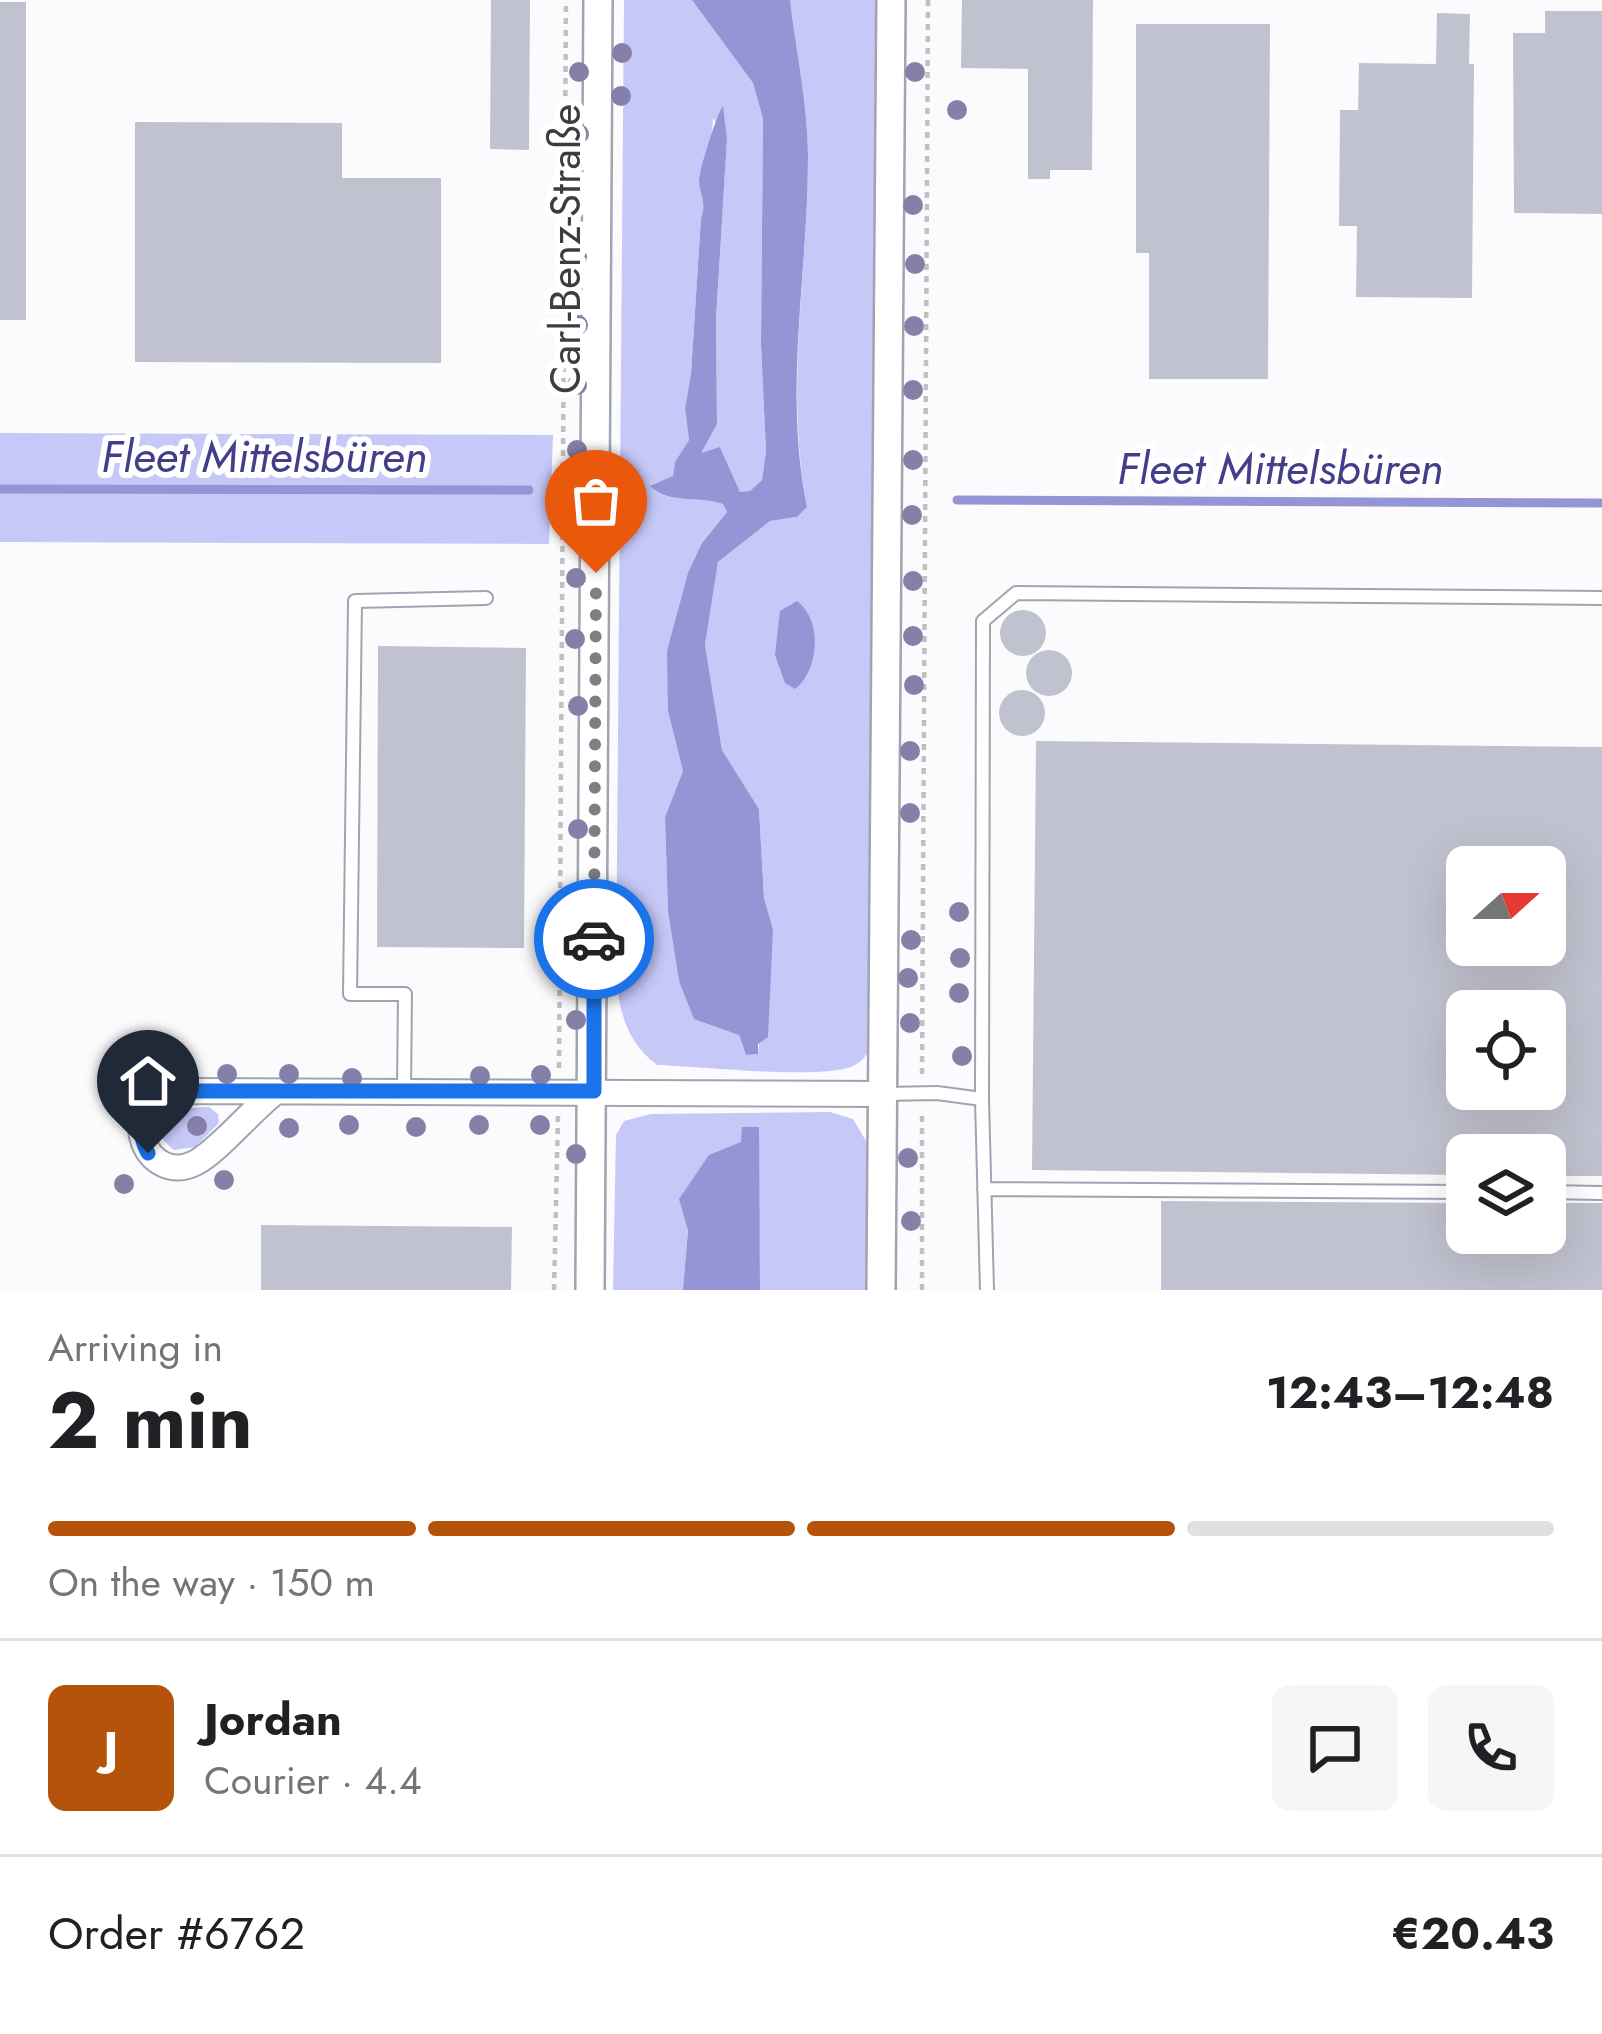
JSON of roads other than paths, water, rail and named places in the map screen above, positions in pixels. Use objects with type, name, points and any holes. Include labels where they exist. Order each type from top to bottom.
[{"type":"street","name":"Carl-Benz-Straße","points":[[590,1290],[598,0]]},
{"type":"street","points":[[881,1290],[891,0]]},
{"type":"street","points":[[273,1094],[195,1163],[169,1166],[157,1160],[143,1142],[140,1131],[146,1108],[165,1094],[594,1091],[884,1094]]},
{"type":"lane","points":[[987,1290],[982,1099],[983,621],[1016,593],[1602,598]]},
{"type":"lane","points":[[404,1091],[405,994],[350,994],[355,602],[486,598]]},
{"type":"lane","points":[[884,1094],[982,1099]]},
{"type":"lane","points":[[984,1189],[1446,1192]]},
{"type":"lane","points":[[1566,1192],[1602,1192]]},
{"type":"waterway","name":"Fleet Mittelsbüren","points":[[0,489],[529,490]]},
{"type":"waterway","name":"Fleet Mittelsbüren","points":[[957,500],[1602,503]]}]
